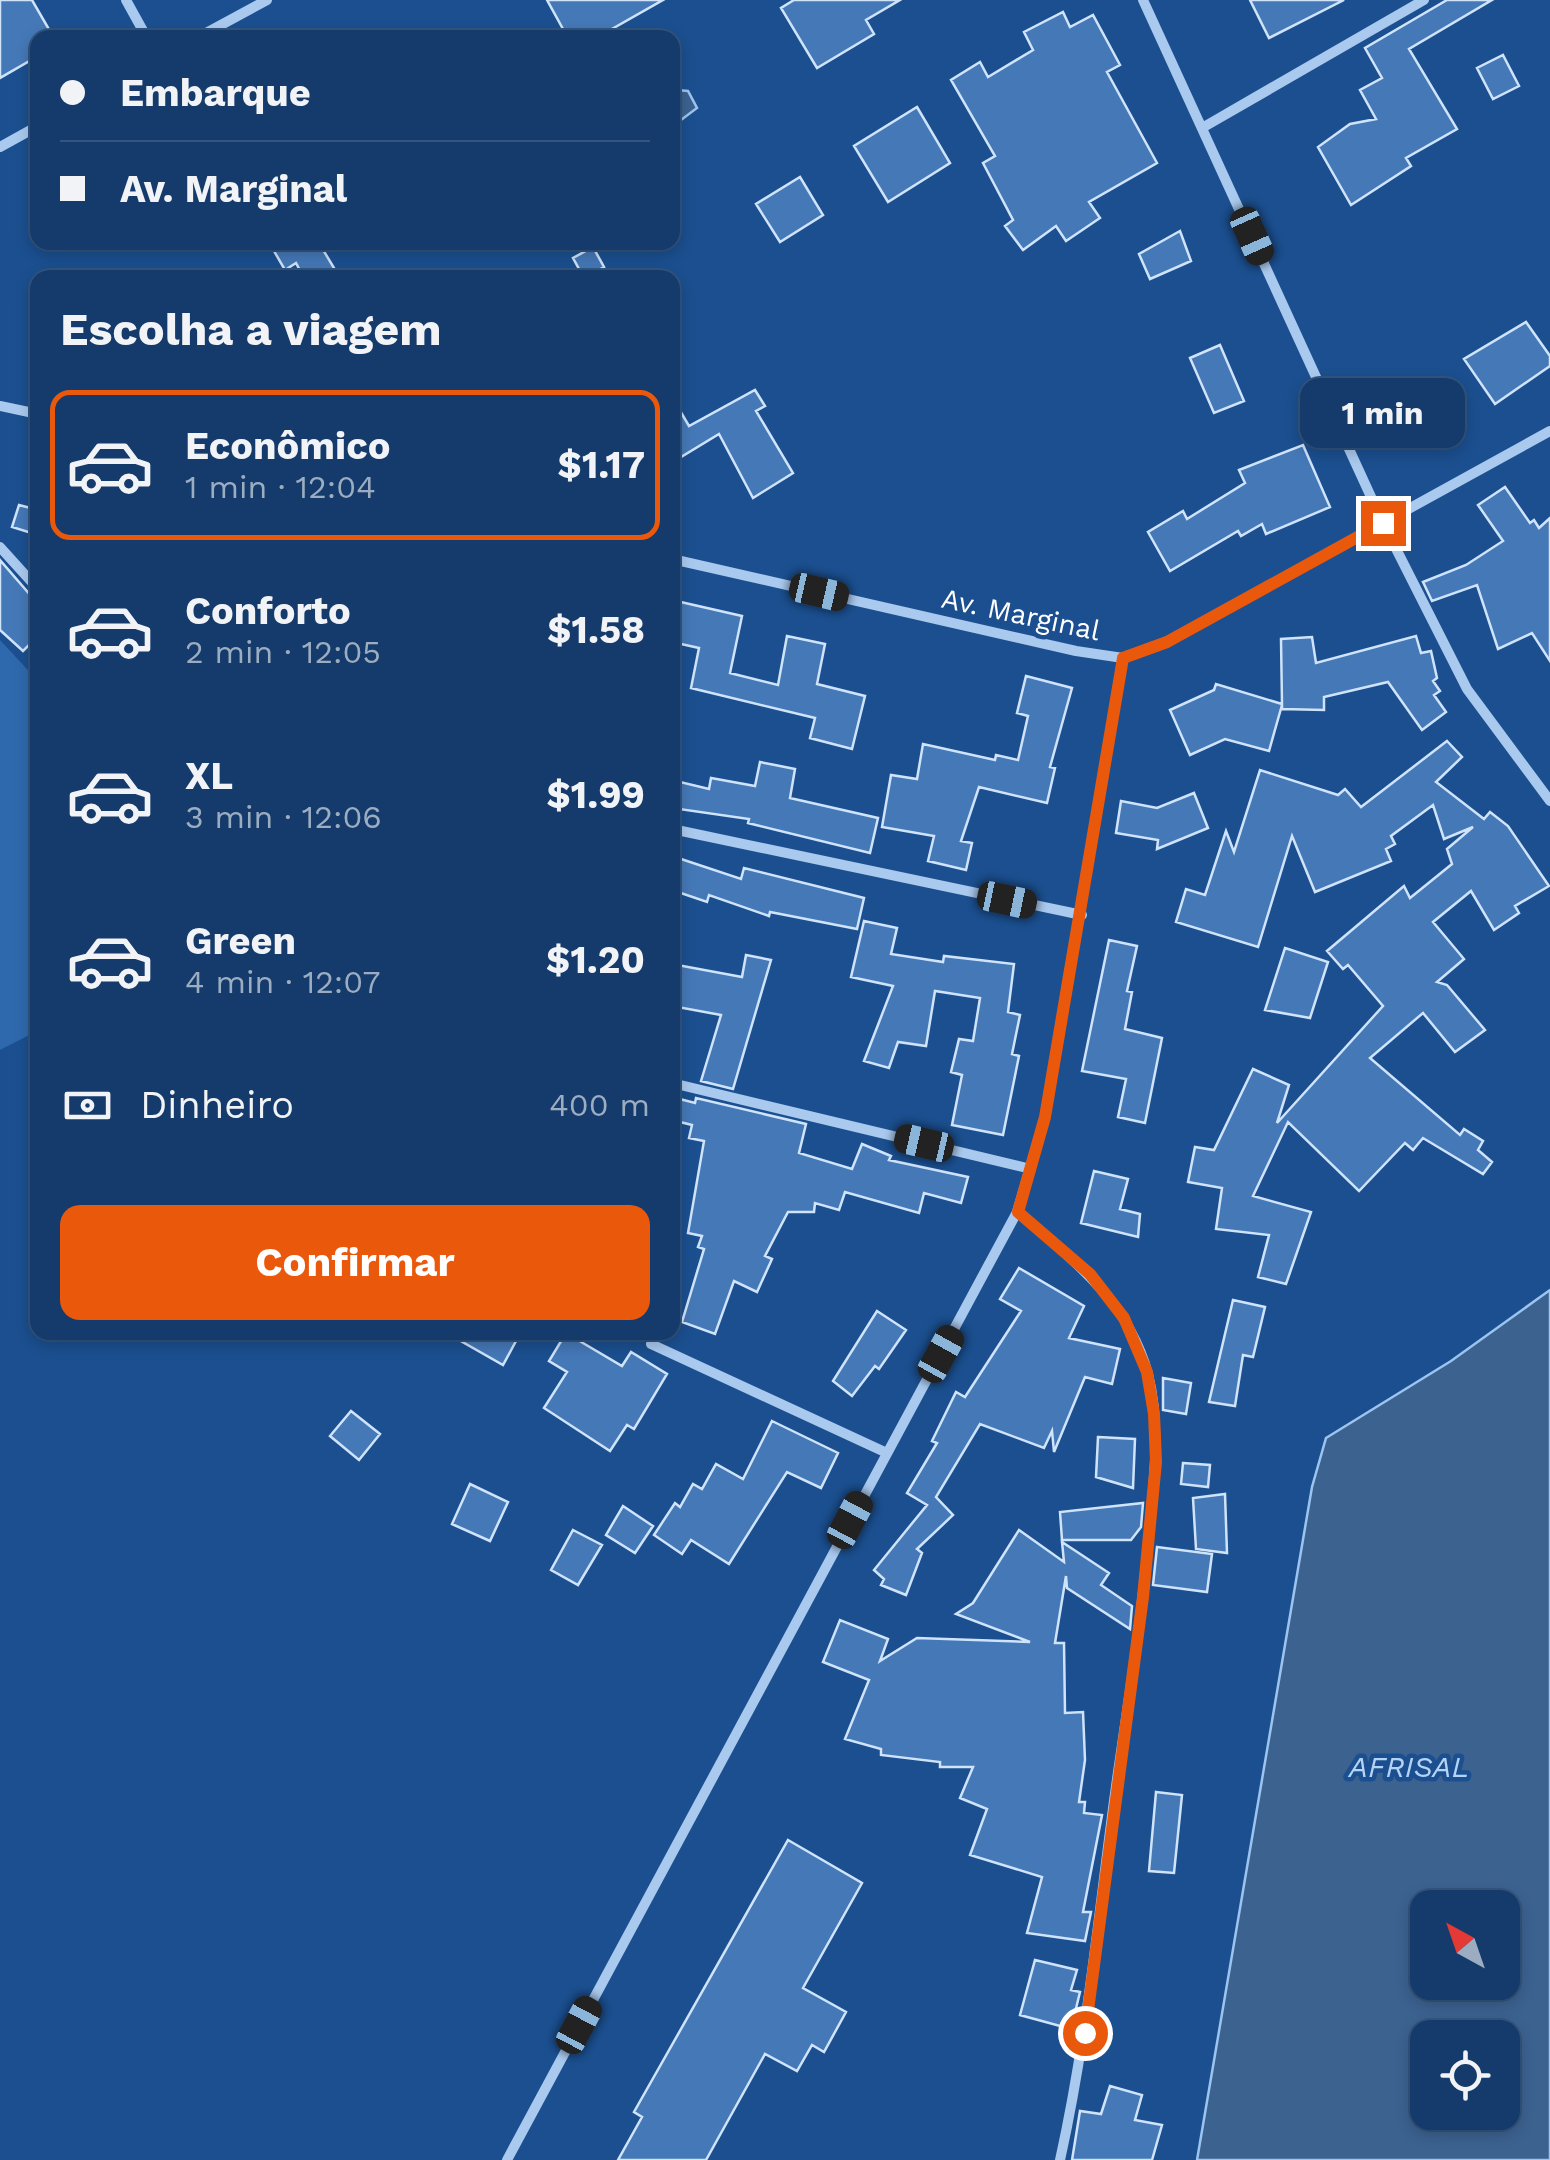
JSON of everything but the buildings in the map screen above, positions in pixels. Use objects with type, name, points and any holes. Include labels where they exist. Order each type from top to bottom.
[{"type":"street","points":[[126,0],[143,30]]},
{"type":"street","points":[[212,30],[267,0]]},
{"type":"street","points":[[1143,0],[1383,523],[1467,689],[1550,801]]},
{"type":"street","points":[[1202,128],[1424,0]]},
{"type":"street","points":[[0,147],[30,130]]},
{"type":"street","points":[[0,406],[30,412]]},
{"type":"street","name":"Av. Marginal","points":[[680,561],[1076,651],[1123,658],[1167,642],[1550,432]]},
{"type":"street","points":[[0,548],[30,580]]},
{"type":"street","points":[[507,2160],[1018,1212],[1031,1168],[1082,916],[1123,658]]},
{"type":"street","points":[[680,832],[1082,916]]},
{"type":"street","points":[[680,1085],[1031,1168]]},
{"type":"street","points":[[1018,1212],[1090,1274],[1124,1318],[1147,1372],[1154,1430],[1143,1597],[1090,2005],[1060,2160]]},
{"type":"street","points":[[651,1344],[886,1453]]},
{"type":"shaded area","points":[[0,640],[30,672],[30,1035],[0,1050]]},
{"type":"water","points":[[680,90],[688,91],[697,108],[680,121]]},
{"type":"water","name":"AFRISAL","points":[[1550,1290],[1550,2160],[1197,2160],[1312,1487],[1326,1438],[1451,1361]]},
{"type":"route","points":[[1085,2033],[1143,1597],[1156,1462],[1154,1414],[1147,1372],[1124,1318],[1090,1274],[1018,1212],[1045,1117],[1123,658],[1167,642],[1383,523]]}]
